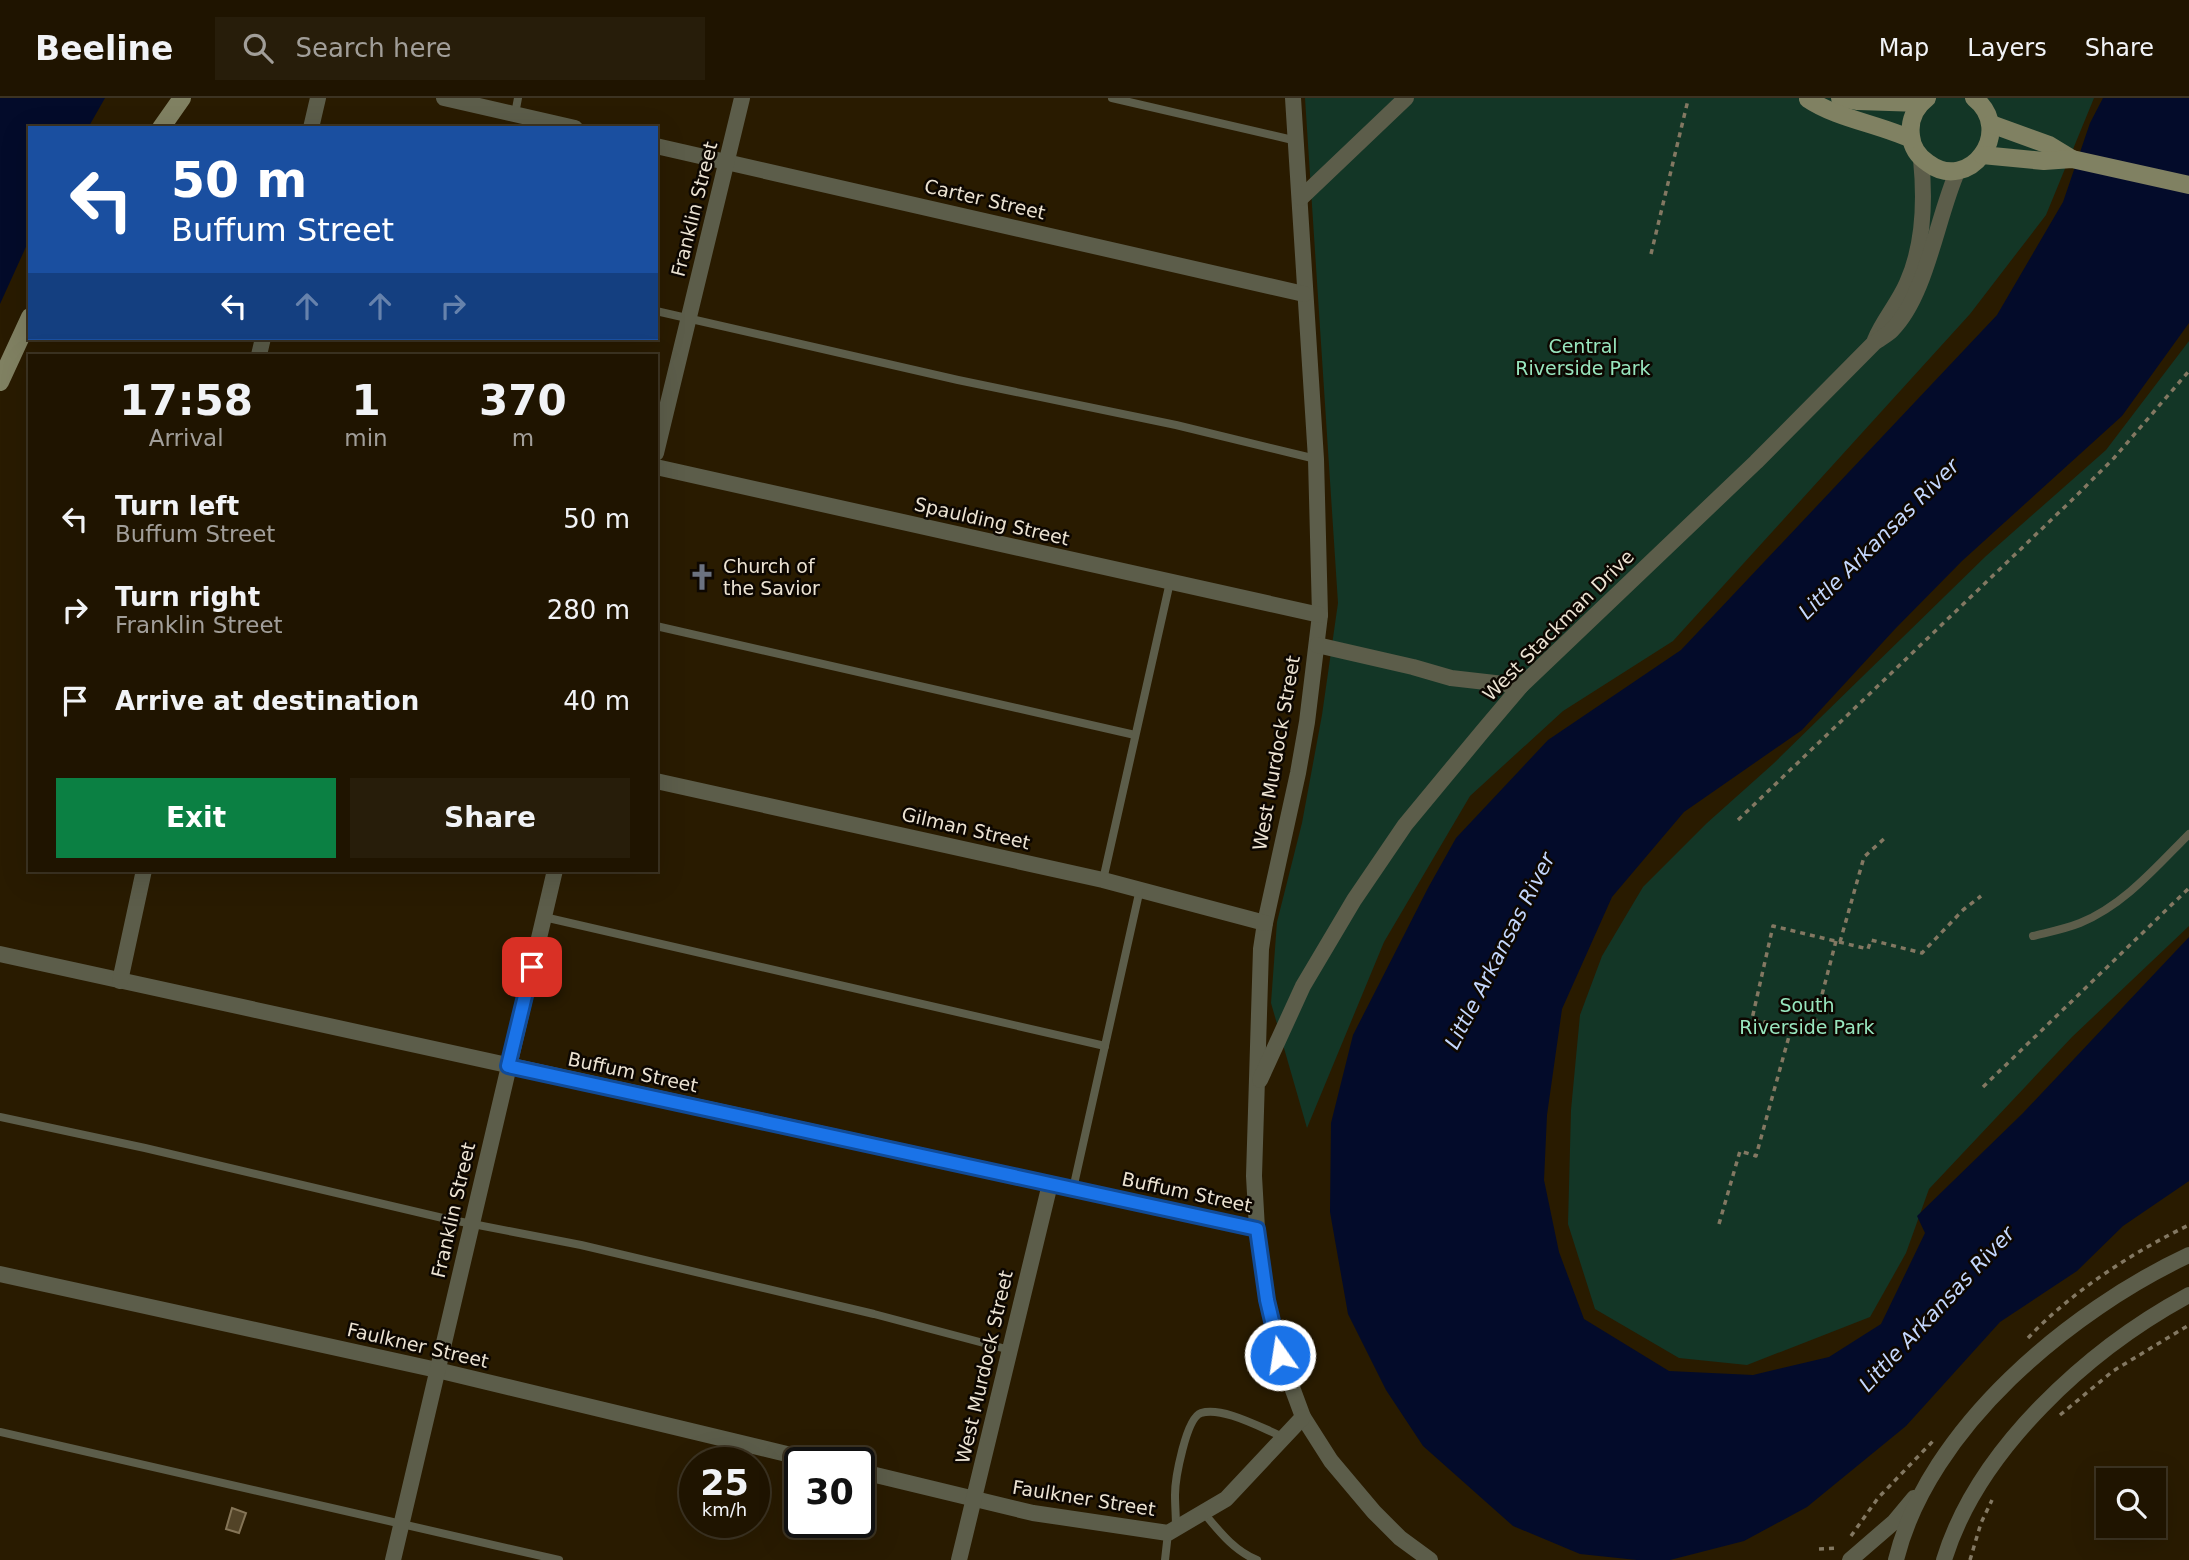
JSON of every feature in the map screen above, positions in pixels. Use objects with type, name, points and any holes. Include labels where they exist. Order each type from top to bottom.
[{"type":"street","points":[[162,126],[182,98]]},
{"type":"street","points":[[311,126],[318,98]]},
{"type":"street","points":[[444,98],[517,106],[570,126]]},
{"type":"street","name":"Franklin Street","points":[[658,445],[742,98]]},
{"type":"street","name":"West Murdock Street","points":[[1293,98],[1316,459],[1320,615],[1298,773],[1265,923],[1258,1007],[1254,1176],[1257,1229],[1267,1300],[1280,1355],[1303,1417],[1331,1461],[1374,1513],[1424,1559]]},
{"type":"street","points":[[1301,198],[1406,98]]},
{"type":"street","points":[[1806,98],[1814,98]]},
{"type":"street","points":[[1806,98],[1825,110],[1865,121],[1911,139]]},
{"type":"street","points":[[1840,98],[1858,101],[1924,100]]},
{"type":"street","points":[[1924,100],[1914,114],[1911,139],[1922,159],[1932,167],[1945,171],[1968,167],[1982,156],[1988,146],[1991,124],[1979,100]]},
{"type":"street","points":[[1991,124],[2049,145],[2072,159]]},
{"type":"street","name":"Carter Street","points":[[658,146],[1304,294]]},
{"type":"street","points":[[1982,156],[2044,161],[2072,159],[2189,185]]},
{"type":"street","name":"West Stackman Drive","points":[[1874,343],[1881,325],[1896,306],[1908,281],[1917,253],[1924,183],[1922,159]]},
{"type":"street","name":"West Stackman Drive","points":[[1257,1085],[1304,986],[1354,900],[1405,825],[1521,686],[1756,462],[1874,343],[1892,330],[1906,310],[1930,254],[1958,170]]},
{"type":"street","points":[[0,382],[28,321]]},
{"type":"street","name":"Spaulding Street","points":[[658,467],[1320,615]]},
{"type":"street","points":[[1317,645],[1451,678],[1521,686]]},
{"type":"street","name":"Gilman Street","points":[[658,781],[1103,880],[1265,923]]},
{"type":"street","points":[[120,981],[144,872]]},
{"type":"street","name":"Franklin Street","points":[[393,1560],[555,872]]},
{"type":"street","name":"Buffum Street","points":[[0,954],[1257,1229]]},
{"type":"street","name":"West Murdock Street","points":[[959,1560],[1049,1184]]},
{"type":"street","points":[[1847,1554],[1894,1522],[1966,1428],[2005,1384],[2067,1328],[2131,1286],[2189,1255]]},
{"type":"street","name":"Faulkner Street","points":[[0,1274],[437,1370],[784,1453]]},
{"type":"street","points":[[1944,1560],[1960,1516],[2009,1443],[2078,1370],[2156,1313],[2189,1295]]},
{"type":"street","name":"Faulkner Street","points":[[875,1475],[1033,1513],[1172,1530],[1226,1499],[1303,1417]]},
{"type":"street","points":[[1896,1560],[1907,1525],[1933,1474]]},
{"type":"lane","points":[[1112,98],[1297,141]]},
{"type":"lane","points":[[658,311],[958,380],[1176,425],[1316,459]]},
{"type":"lane","points":[[1103,880],[1170,582]]},
{"type":"lane","points":[[658,626],[1135,735]]},
{"type":"lane","points":[[2033,936],[2079,923],[2108,909],[2128,894],[2189,834]]},
{"type":"lane","points":[[1073,1189],[1140,889]]},
{"type":"lane","points":[[544,917],[1105,1046]]},
{"type":"lane","points":[[0,1117],[471,1223],[595,1248],[874,1314],[1010,1350]]},
{"type":"lane","points":[[1165,1560],[1172,1530],[1181,1453],[1194,1418],[1200,1414],[1216,1412],[1284,1437]]},
{"type":"lane","points":[[0,1432],[559,1560]]},
{"type":"lane","points":[[1203,1512],[1223,1537],[1243,1555],[1257,1560]]},
{"type":"path","points":[[1651,254],[1688,100]]},
{"type":"path","points":[[1738,820],[2074,498],[2114,458],[2189,371]]},
{"type":"path","points":[[1886,837],[1864,857],[1838,942],[1812,1033],[1752,1019],[1773,926],[1838,942],[1868,949],[1871,940],[1922,953],[1963,910],[1981,896]]},
{"type":"path","points":[[1983,1087],[2189,888]]},
{"type":"path","points":[[1719,1224],[1740,1152],[1756,1156],[1791,1029]]},
{"type":"path","points":[[2056,1419],[2113,1371],[2189,1325]]},
{"type":"path","points":[[1970,1560],[1981,1523],[1993,1499]]},
{"type":"path","points":[[1819,1549],[1847,1554]]},
{"type":"green space","name":"Central Riverside Park","points":[[1305,98],[2094,98],[2046,215],[1970,314],[1673,641],[1563,711],[1470,796],[1384,942],[1307,1128],[1271,1003],[1277,922],[1302,823],[1322,715],[1338,603]]},
{"type":"green space","name":"South Riverside Park","points":[[2189,341],[2189,926],[2072,1037],[1929,1189],[1906,1253],[1870,1317],[1747,1365],[1679,1358],[1595,1309],[1568,1224],[1571,1110],[1580,1015],[1602,956],[1643,887],[1986,556],[2106,450]]},
{"type":"water","points":[[0,98],[105,98],[89,126],[28,126],[28,242],[0,304]]},
{"type":"water","name":"Little Arkansas River","points":[[2103,98],[2189,98],[2189,323],[2122,416],[1962,561],[1802,730],[1684,812],[1612,897],[1562,1009],[1547,1115],[1544,1180],[1559,1252],[1584,1319],[1669,1371],[1753,1375],[1829,1357],[1881,1324],[1925,1233],[1917,1216],[2023,1113],[2189,937],[2189,1181],[2123,1226],[2077,1271],[2000,1322],[1906,1426],[1807,1507],[1744,1541],[1670,1560],[1637,1560],[1580,1554],[1513,1526],[1423,1446],[1386,1390],[1348,1314],[1330,1212],[1331,1123],[1353,1035],[1456,838],[1548,740],[1681,650],[1997,315],[2063,202],[2090,123]]},
{"type":"building","points":[[232,1508],[246,1513],[239,1533],[226,1529]]},
{"type":"place","name":"Church of the Savior","points":[[702,577]]},
{"type":"route","points":[[532,967],[508,1066],[1257,1229],[1267,1300],[1280,1355]]}]
